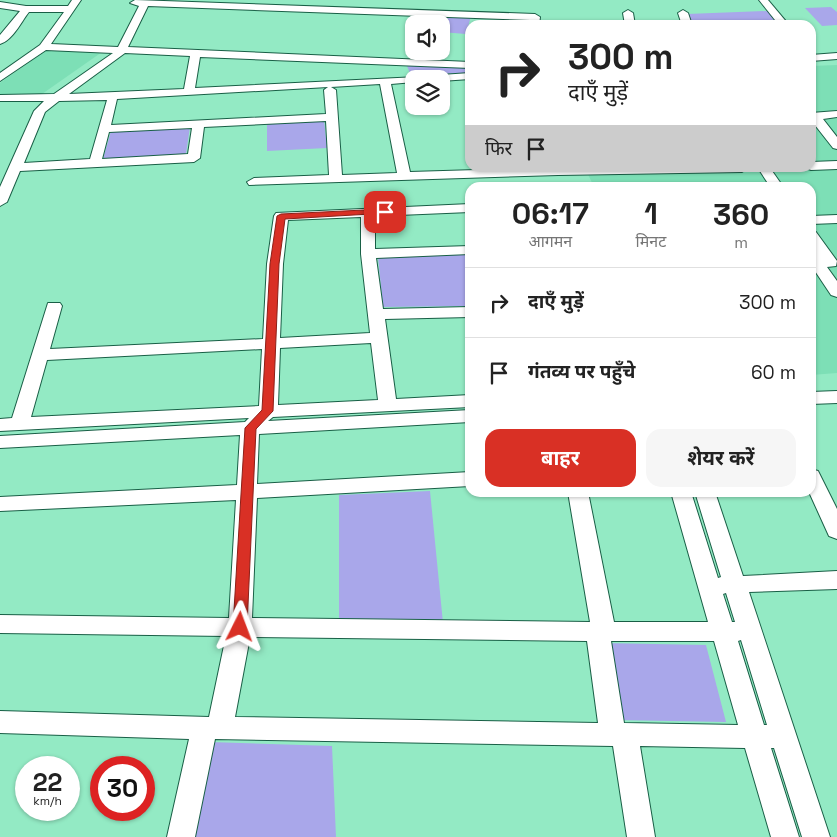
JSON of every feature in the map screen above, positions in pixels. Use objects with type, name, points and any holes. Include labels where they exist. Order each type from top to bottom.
[{"type":"street","points":[[2,75],[44,47],[77,0]]},
{"type":"street","points":[[763,0],[780,20]]},
{"type":"street","points":[[116,49],[140,2],[535,17],[535,20]]},
{"type":"street","points":[[0,5],[26,9],[71,9]]},
{"type":"street","points":[[0,41],[26,9]]},
{"type":"street","points":[[628,13],[629,20]]},
{"type":"street","points":[[683,13],[685,20]]},
{"type":"street","points":[[44,47],[465,65]]},
{"type":"street","points":[[24,120],[44,101],[120,53],[116,49]]},
{"type":"street","points":[[189,92],[196,53]]},
{"type":"street","points":[[816,58],[837,56]]},
{"type":"street","points":[[402,62],[405,70]]},
{"type":"street","points":[[816,64],[837,62]]},
{"type":"street","points":[[450,77],[465,76]]},
{"type":"street","points":[[450,83],[465,82]]},
{"type":"street","points":[[0,105],[189,92],[405,83]]},
{"type":"street","points":[[0,98],[44,101],[112,101],[330,90],[386,84]]},
{"type":"street","points":[[386,84],[404,177]]},
{"type":"street","points":[[330,90],[336,180]]},
{"type":"street","points":[[0,202],[44,101]]},
{"type":"street","points":[[95,163],[112,101]]},
{"type":"street","points":[[816,118],[837,115]]},
{"type":"street","points":[[105,129],[332,117]]},
{"type":"street","points":[[816,120],[837,145]]},
{"type":"street","points":[[16,167],[194,158],[198,124]]},
{"type":"street","points":[[816,166],[837,165]]},
{"type":"street","points":[[254,182],[500,172]]},
{"type":"street","points":[[181,837],[240,627],[250,428],[268,411],[275,264],[281,216],[465,208]]},
{"type":"street","points":[[368,212],[368,254],[388,405]]},
{"type":"street","points":[[816,220],[837,219]]},
{"type":"street","points":[[816,245],[835,281]]},
{"type":"street","points":[[368,254],[465,250]]},
{"type":"street","points":[[816,260],[835,281]]},
{"type":"street","points":[[20,424],[54,306]]},
{"type":"street","points":[[376,314],[465,312]]},
{"type":"street","points":[[40,355],[380,338]]},
{"type":"street","points":[[816,385],[837,384]]},
{"type":"street","points":[[816,398],[837,397]]},
{"type":"street","points":[[0,425],[465,401]]},
{"type":"street","points":[[0,442],[465,416]]},
{"type":"street","points":[[0,504],[465,479]]},
{"type":"street","points":[[816,487],[837,531]]},
{"type":"street","points":[[579,497],[619,734],[641,837]]},
{"type":"street","points":[[682,497],[785,837]]},
{"type":"street","points":[[707,497],[816,837]]},
{"type":"street","points":[[709,586],[837,580]]},
{"type":"street","points":[[0,624],[601,632],[750,632]]},
{"type":"street","points":[[0,722],[212,728],[784,737]]},
{"type":"shaded area","points":[[831,7],[837,12],[837,25],[822,26],[805,8]]},
{"type":"shaded area","points":[[767,11],[775,20],[689,20],[687,14]]},
{"type":"shaded area","points":[[450,15],[471,16],[470,20],[465,20],[465,34],[450,33]]},
{"type":"shaded area","points":[[48,49],[102,52],[42,94],[0,94],[0,83]]},
{"type":"shaded area","points":[[406,64],[465,66],[465,73],[450,74],[450,70],[409,70]]},
{"type":"shaded area","points":[[837,65],[837,373],[816,375],[816,182],[592,182],[587,172],[816,172],[816,66]]},
{"type":"shaded area","points":[[324,120],[327,148],[267,151],[267,123]]},
{"type":"shaded area","points":[[190,127],[186,154],[103,159],[111,131]]},
{"type":"shaded area","points":[[465,254],[465,306],[383,307],[378,257]]},
{"type":"shaded area","points":[[430,491],[443,623],[339,620],[339,495]]},
{"type":"shaded area","points":[[603,643],[706,645],[726,722],[615,720]]},
{"type":"shaded area","points":[[209,742],[332,746],[336,837],[191,837]]},
{"type":"route","points":[[240,627],[250,428],[268,411],[275,264],[281,216],[385,212]]}]
